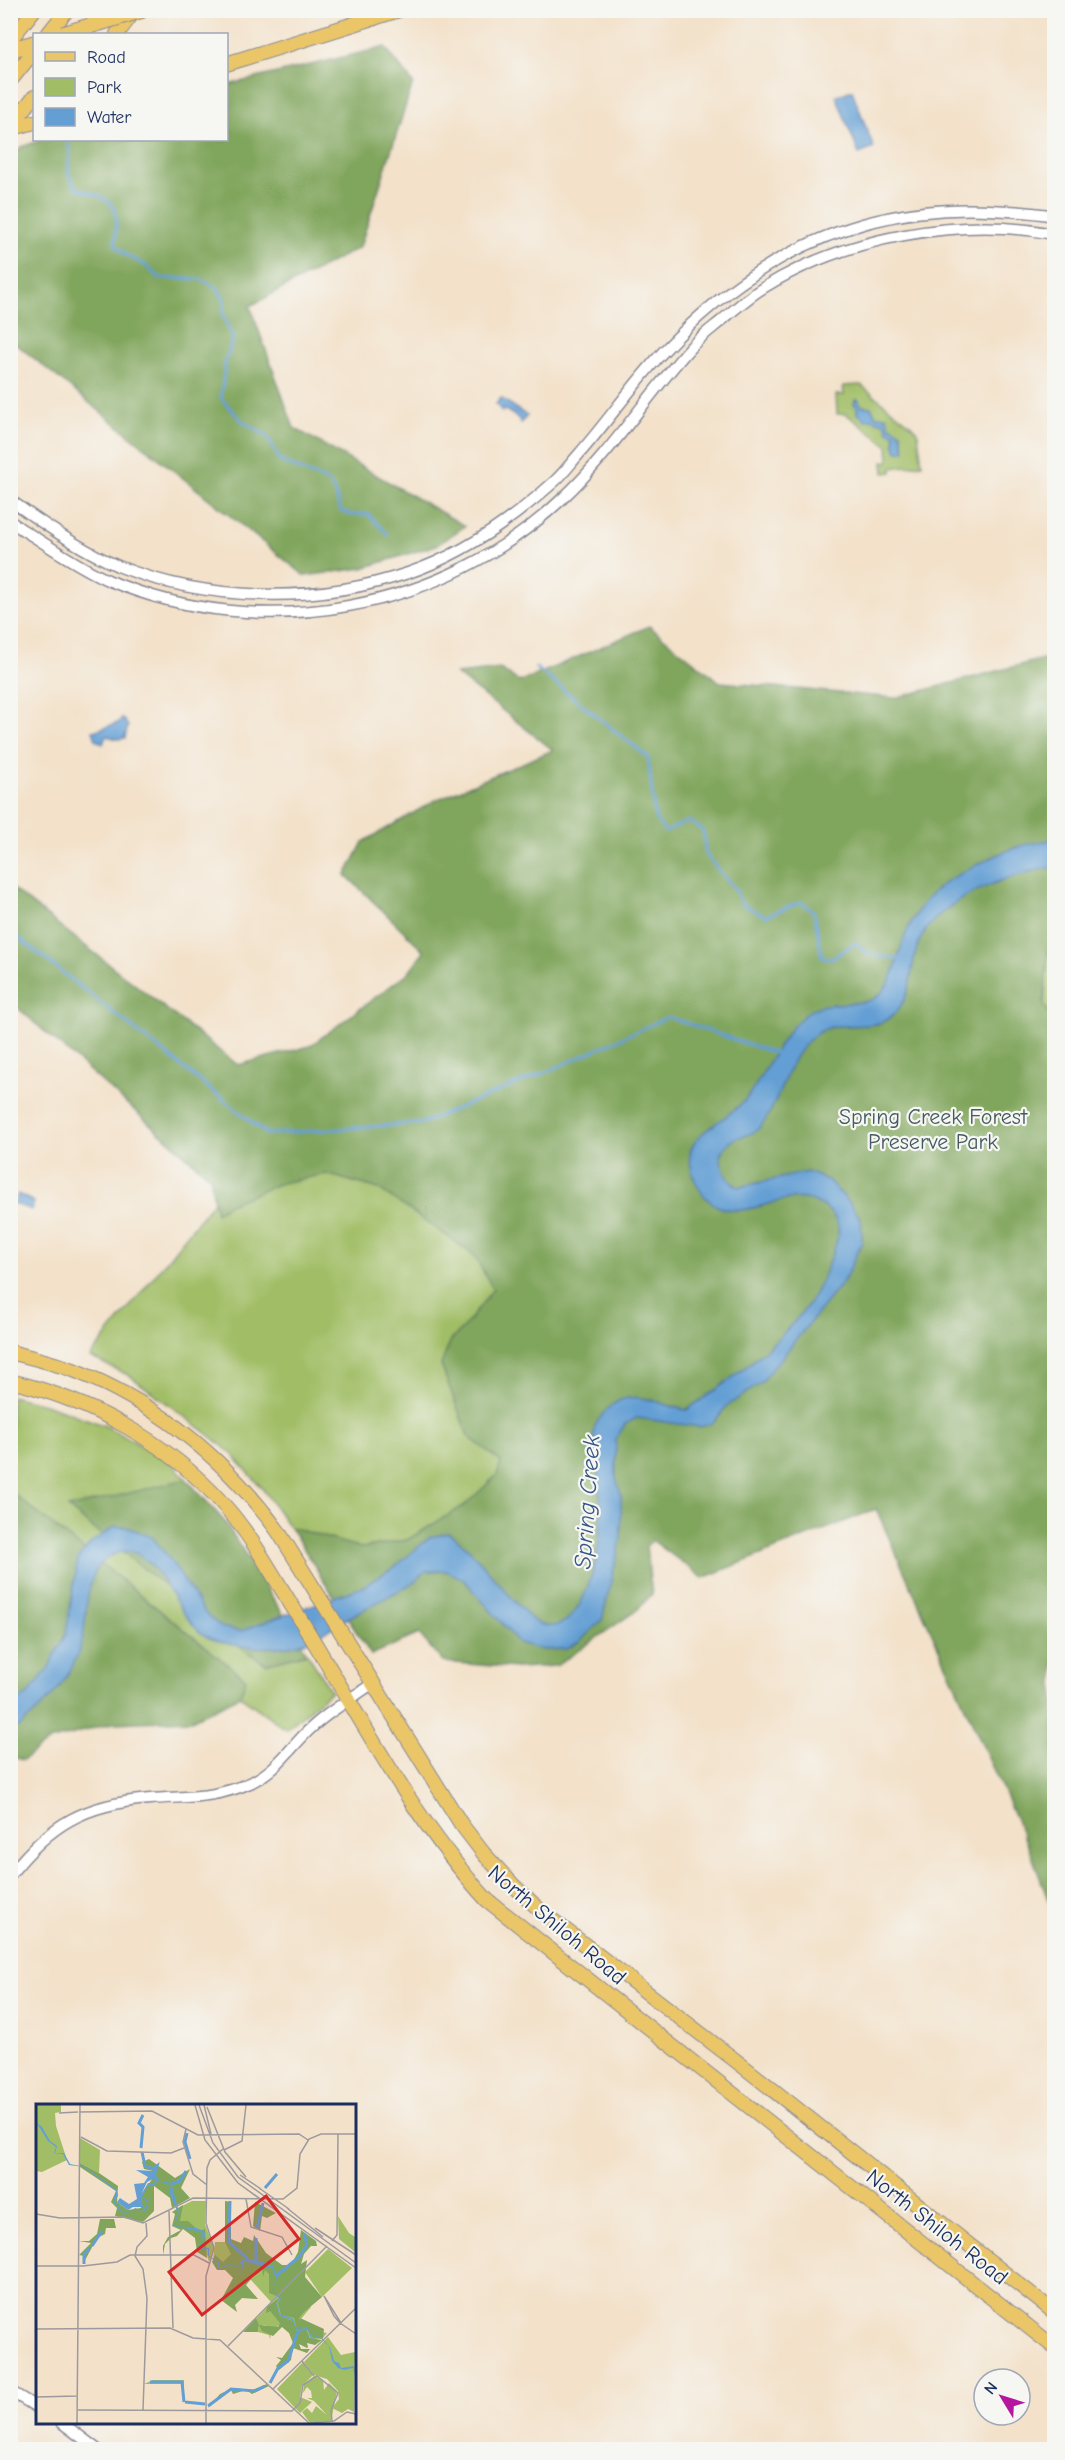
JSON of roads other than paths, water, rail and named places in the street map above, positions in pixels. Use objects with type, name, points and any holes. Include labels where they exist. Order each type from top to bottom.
[{"type":"highway","points":[[66,33],[143,10]]},
{"type":"highway","points":[[373,18],[390,10]]},
{"type":"highway","points":[[10,50],[33,43]]},
{"type":"main road","points":[[10,40],[34,10]]},
{"type":"main road","points":[[49,33],[67,10]]},
{"type":"main road","points":[[85,33],[102,10]]},
{"type":"main road","points":[[118,33],[135,10]]},
{"type":"main road","points":[[228,63],[399,10]]},
{"type":"main road","points":[[10,81],[33,52]]},
{"type":"main road","points":[[10,128],[33,98]]},
{"type":"main road","points":[[10,128],[33,122]]},
{"type":"main road","name":"North Shiloh Road","points":[[10,1352],[76,1371],[155,1412],[211,1455],[259,1506],[289,1548],[361,1668],[461,1824],[484,1854],[512,1884],[542,1912],[744,2067],[1054,2312]]},
{"type":"main road","name":"North Shiloh Road","points":[[10,1381],[65,1397],[140,1436],[184,1467],[222,1503],[254,1545],[438,1839],[487,1900],[1054,2347]]},
{"type":"street","points":[[10,500],[89,551],[117,565],[192,588],[239,594],[331,592],[407,573],[461,550],[510,517],[557,480],[662,353],[693,322],[746,278],[794,250],[848,228],[909,213],[962,208],[1035,212],[1054,216]]},
{"type":"street","points":[[10,521],[110,581],[192,607],[256,613],[306,612],[334,610],[399,595],[445,579],[473,564],[498,549],[554,507],[584,478],[692,346],[760,289],[842,250],[870,241],[959,229],[1010,227],[1054,234]]},
{"type":"street","points":[[10,1875],[31,1849],[47,1834],[75,1816],[98,1808],[137,1800],[210,1796],[254,1781],[270,1771],[303,1736],[372,1684]]},
{"type":"street","points":[[10,2391],[36,2407]]},
{"type":"street","points":[[65,2424],[98,2450]]},
{"type":"water","points":[[852,90],[874,148],[859,154],[836,96]]},
{"type":"water","points":[[501,398],[527,416],[521,423],[518,418],[504,409],[502,412],[496,404]]},
{"type":"water","points":[[855,399],[858,399],[862,406],[871,407],[876,416],[886,416],[890,426],[901,432],[905,451],[897,451],[894,442],[895,434],[888,431],[885,423],[871,419],[865,420],[857,414]]},
{"type":"water","points":[[122,718],[128,726],[125,738],[106,736],[103,744],[96,740],[93,731],[118,723]]},
{"type":"water","points":[[1054,839],[1054,867],[1036,870],[976,891],[940,914],[927,929],[918,945],[908,991],[892,1016],[875,1024],[826,1029],[808,1041],[793,1061],[762,1125],[752,1133],[733,1140],[720,1155],[725,1174],[739,1187],[807,1172],[828,1180],[861,1219],[862,1242],[845,1279],[761,1383],[726,1407],[713,1423],[700,1427],[637,1418],[625,1424],[616,1439],[616,1478],[621,1495],[621,1539],[602,1620],[579,1642],[567,1649],[543,1650],[519,1643],[464,1580],[447,1571],[426,1571],[416,1581],[305,1642],[284,1647],[232,1645],[211,1639],[197,1629],[150,1564],[137,1554],[122,1552],[105,1560],[93,1577],[89,1587],[82,1641],[78,1655],[65,1679],[30,1718],[19,1727],[11,1728],[10,1703],[27,1696],[48,1669],[66,1633],[78,1558],[92,1542],[114,1527],[127,1527],[152,1537],[170,1559],[205,1613],[221,1627],[240,1631],[362,1587],[396,1566],[430,1537],[448,1533],[476,1557],[530,1618],[542,1625],[558,1625],[571,1616],[581,1601],[589,1582],[599,1540],[601,1508],[594,1432],[601,1416],[612,1405],[629,1398],[648,1399],[686,1410],[720,1386],[755,1360],[800,1315],[817,1290],[837,1242],[838,1227],[832,1214],[817,1203],[805,1199],[781,1201],[744,1210],[731,1210],[712,1203],[701,1192],[694,1178],[690,1163],[692,1147],[704,1132],[740,1106],[791,1029],[811,1010],[828,1005],[866,1002],[880,994],[894,971],[904,937],[911,923],[923,904],[938,888],[1001,853]]},
{"type":"water","points":[[18,1194],[34,1202],[32,1210],[14,1204]]},
{"type":"waterway","points":[[67,141],[70,151],[68,172],[76,188],[99,196],[112,205],[116,220],[115,244],[126,255],[145,265],[160,278],[200,279],[218,288],[224,300],[223,315],[233,338],[225,363],[221,398],[242,421],[267,436],[280,461],[327,481],[333,488],[341,511],[352,515],[368,514],[388,535]]},
{"type":"waterway","points":[[536,668],[648,757],[655,818],[665,832],[688,821],[703,830],[706,855],[735,889],[742,904],[765,916],[801,902],[814,912],[822,957],[833,958],[855,943],[870,955],[900,959]]},
{"type":"waterway","points":[[10,931],[267,1134],[422,1123],[553,1069],[668,1017],[777,1054]]},
{"type":"park label","name":"Spring Creek Forest Preserve Park","points":[[933,1130]]},
{"type":"water label","name":"Spring Creek","points":[[587,1502]]}]
